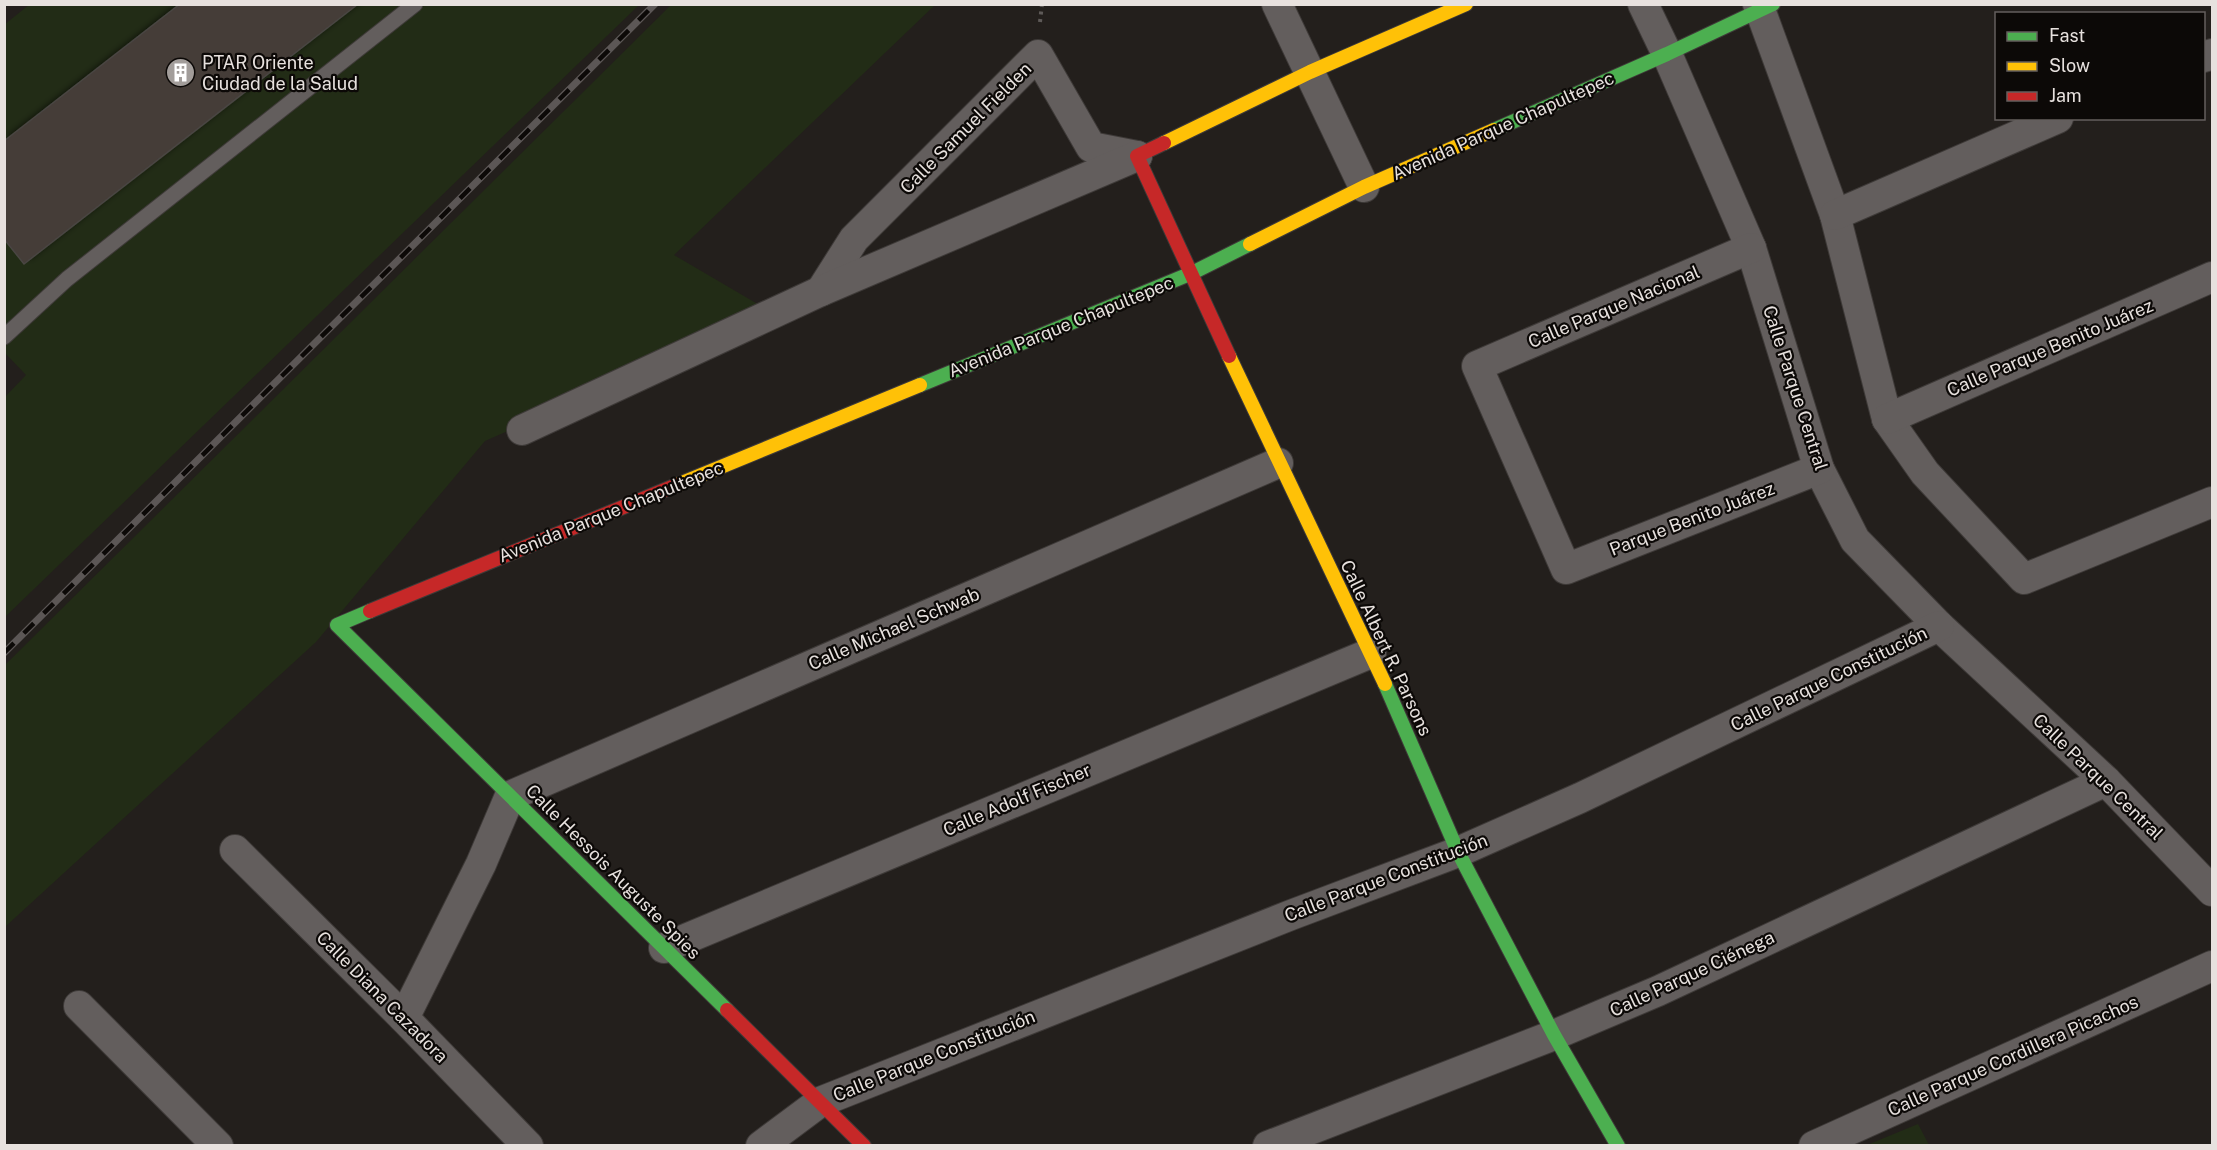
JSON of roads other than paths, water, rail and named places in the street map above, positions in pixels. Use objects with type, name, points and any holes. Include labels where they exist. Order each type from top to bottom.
[{"type":"street","points":[[1277,4],[1364,187]]},
{"type":"street","points":[[522,430],[821,291],[1137,156],[1310,72],[1466,4]]},
{"type":"street","name":"Calle Parque Central","points":[[1643,4],[1751,248],[1819,470],[1855,540],[1939,626],[2106,780],[2212,891]]},
{"type":"street","points":[[1764,6],[1835,215],[1887,419],[1925,473],[2024,579],[2212,502]]},
{"type":"street","name":"Avenida Parque Chapultepec","points":[[337,625],[1192,273],[1364,187],[1667,54],[1764,6]]},
{"type":"street","name":"Calle Samuel Fielden","points":[[821,291],[854,239],[1038,55],[1091,147],[1137,156]]},
{"type":"street","points":[[1835,215],[2053,120]]},
{"type":"street","name":"Calle Albert R. Parsons","points":[[1137,156],[1278,463],[1371,653],[1458,852],[1554,1035],[1618,1146]]},
{"type":"street","name":"Calle Parque Nacional","points":[[1566,569],[1477,366],[1751,248]]},
{"type":"street","name":"Calle Parque Benito Juárez","points":[[1887,419],[2212,278]]},
{"type":"street","name":"Calle Michael Schwab","points":[[510,796],[1278,463]]},
{"type":"street","name":"Parque Benito Juárez","points":[[1566,569],[1819,470]]},
{"type":"street","name":"Calle Hessois Auguste Spies","points":[[337,625],[864,1146]]},
{"type":"street","name":"Calle Parque Constitución","points":[[761,1146],[819,1102],[1291,915],[1458,852],[1580,798],[1939,626]]},
{"type":"street","name":"Calle Adolf Fischer","points":[[664,948],[1371,653]]},
{"type":"street","name":"Calle Parque Ciénega","points":[[1268,1146],[1554,1035],[1658,991],[2106,780]]},
{"type":"street","points":[[404,1018],[481,864],[510,796]]},
{"type":"street","name":"Calle Diana Cazadora","points":[[235,850],[404,1018],[528,1146]]},
{"type":"street","name":"Calle Parque Cordillera Picachos","points":[[1814,1146],[2212,966]]},
{"type":"street","points":[[79,1006],[218,1146]]},
{"type":"lane","points":[[4,337],[67,279],[415,4]]},
{"type":"railway","points":[[4,653],[655,4]]},
{"type":"place","name":"PTAR Oriente Ciudad de la Salud","points":[[181,73]]}]
